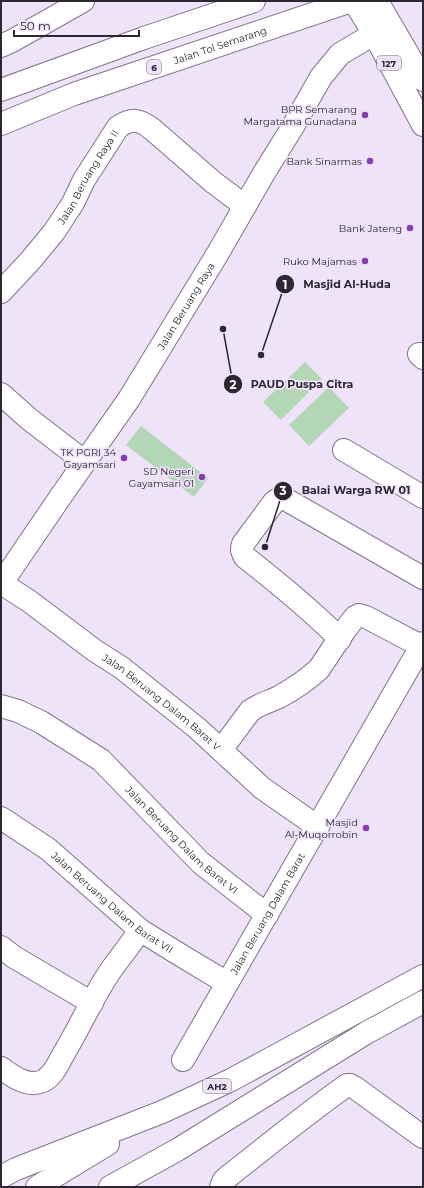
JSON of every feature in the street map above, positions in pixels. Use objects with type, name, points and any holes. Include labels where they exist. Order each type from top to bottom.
[{"type":"main road","points":[[1,90],[144,38],[254,1]]},
{"type":"main road","name":"Jalan Tol Semarang","points":[[1,124],[74,94],[350,1]]},
{"type":"main road","name":"127","points":[[354,1],[374,34],[423,125]]},
{"type":"main road","name":"127","points":[[377,1],[423,80]]},
{"type":"main road","points":[[1,46],[78,2]]},
{"type":"main road","name":"Jalan Beruang Raya","points":[[1,584],[129,399],[218,253],[321,77],[340,54],[374,34]]},
{"type":"main road","name":"Jalan Beruang Raya II","points":[[1,292],[30,261],[54,232],[73,203],[84,180],[118,127],[126,122],[135,121],[144,123],[207,177],[245,206]]},
{"type":"main road","points":[[1,394],[29,419],[85,462]]},
{"type":"main road","points":[[344,450],[423,497]]},
{"type":"main road","points":[[340,639],[290,592],[245,557],[241,549],[242,544],[274,502],[278,499],[283,498],[423,578]]},
{"type":"main road","name":"Jalan Beruang Dalam Barat V","points":[[1,584],[29,601],[94,650],[122,668],[197,728],[262,788],[318,827]]},
{"type":"main road","points":[[221,750],[250,711],[255,707],[281,696],[314,674],[355,617],[362,615],[422,645]]},
{"type":"main road","name":"Jalan Beruang Dalam Barat","points":[[183,1060],[422,645]]},
{"type":"main road","name":"Jalan Beruang Dalam Barat VI","points":[[1,706],[18,711],[41,722],[101,760],[202,863],[267,915]]},
{"type":"main road","name":"Jalan Beruang Dalam Barat VII","points":[[1,818],[48,849],[140,930],[177,954],[227,983]]},
{"type":"main road","points":[[1,1068],[18,1079],[31,1083],[42,1081],[52,1073],[112,970],[140,930]]},
{"type":"main road","points":[[1,947],[21,961],[92,1003]]},
{"type":"main road","name":"AH2","points":[[1,1177],[16,1169],[162,1112],[231,1080],[423,976]]},
{"type":"main road","points":[[110,1187],[176,1150],[366,1033],[423,1002]]},
{"type":"main road","points":[[221,1187],[224,1180],[271,1142],[347,1085],[354,1087],[423,1137]]},
{"type":"main road","name":"AH2","points":[[37,1187],[162,1112]]},
{"type":"main road","points":[[130,1187],[176,1150]]},
{"type":"green space","points":[[305,362],[322,379],[281,420],[263,402]]},
{"type":"green space","points":[[329,387],[349,408],[309,446],[289,425]]},
{"type":"green space","points":[[141,426],[208,478],[194,497],[126,445]]},
{"type":"place","name":"BPR Semarang Margatama Gunadana","points":[[365,115]]},
{"type":"place","name":"Bank Sinarmas","points":[[370,161]]},
{"type":"place","name":"Bank Jateng","points":[[410,228]]},
{"type":"place","name":"Ruko Majamas","points":[[365,261]]},
{"type":"place","name":"PAUD Puspa Citra","points":[[223,329]]},
{"type":"place","name":"Masjid Al-Huda","points":[[261,355]]},
{"type":"place","name":"TK PGRI 34 Gayamsari","points":[[124,458]]},
{"type":"place","name":"SD Negeri Gayamsari 01","points":[[202,477]]},
{"type":"place","name":"Balai Warga RW 01","points":[[265,547]]},
{"type":"place","name":"Masjid Al-Muqorrobin","points":[[366,828]]}]
